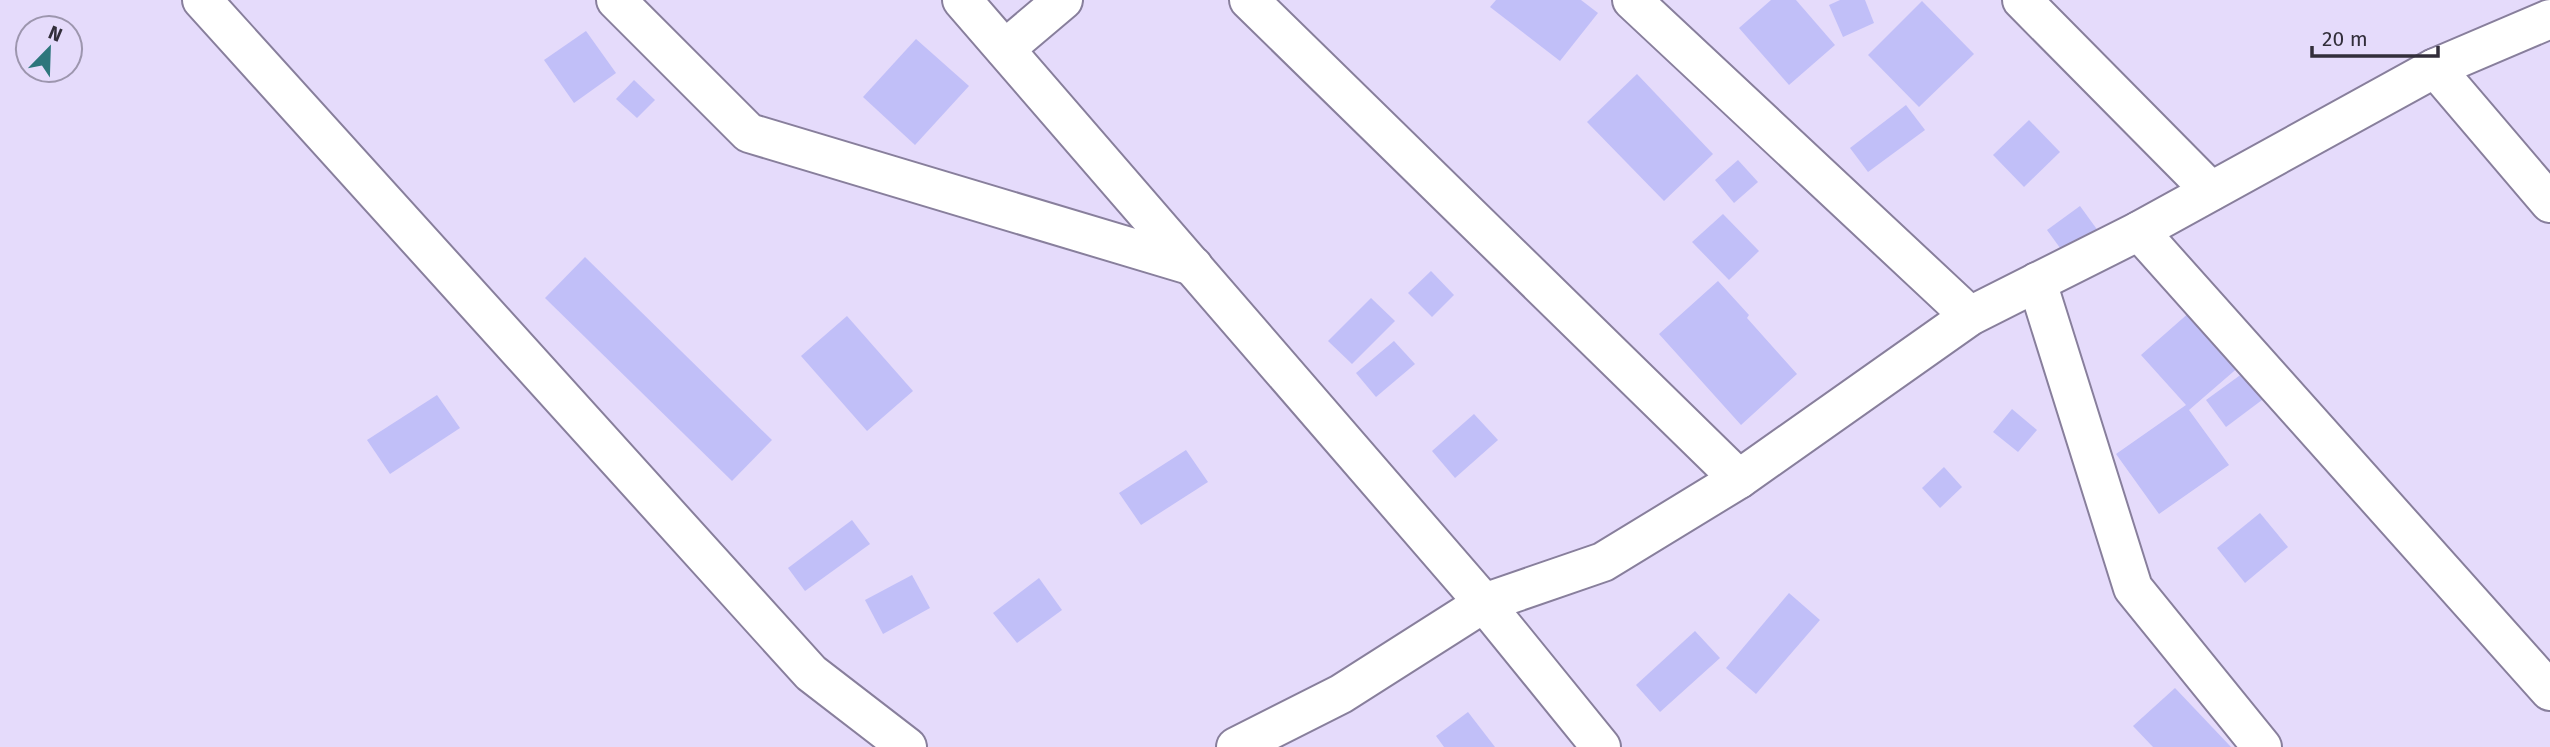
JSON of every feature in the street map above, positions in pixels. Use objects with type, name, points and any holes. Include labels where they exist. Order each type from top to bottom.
[{"type":"street","points":[[202,0],[811,673],[907,747]]},
{"type":"street","points":[[616,0],[749,133],[1193,266]]},
{"type":"street","points":[[962,0],[1484,603],[1601,747]]},
{"type":"street","points":[[1005,49],[1063,0]]},
{"type":"street","points":[[1249,0],[1740,479]]},
{"type":"street","points":[[1632,0],[1970,316]]},
{"type":"street","points":[[2022,0],[2211,191]]},
{"type":"street","points":[[1236,747],[1341,694],[1484,603],[1603,562],[1740,479],[1970,316],[2139,231],[2435,68],[2550,19]]},
{"type":"street","points":[[2435,68],[2550,203]]},
{"type":"street","points":[[2139,231],[2550,691]]},
{"type":"street","points":[[2037,282],[2133,588],[2262,747]]},
{"type":"building","points":[[1496,0],[1581,0],[1598,13],[1560,61],[1490,7]]},
{"type":"building","points":[[1771,0],[1796,0],[1835,45],[1789,85],[1739,28]]},
{"type":"building","points":[[1840,0],[1865,0],[1874,23],[1843,37],[1829,5]]},
{"type":"building","points":[[1922,1],[1974,54],[1919,107],[1868,55]]},
{"type":"building","points":[[586,31],[616,73],[574,103],[544,60]]},
{"type":"building","points":[[916,39],[969,86],[915,145],[863,97]]},
{"type":"building","points":[[1637,74],[1713,154],[1664,201],[1587,122]]},
{"type":"building","points":[[634,80],[655,100],[637,118],[616,99]]},
{"type":"building","points":[[1906,105],[1925,130],[1868,172],[1850,148]]},
{"type":"building","points":[[2029,120],[2060,152],[2024,187],[1993,155]]},
{"type":"building","points":[[1738,160],[1758,182],[1734,203],[1715,180]]},
{"type":"building","points":[[2080,206],[2104,239],[2071,263],[2047,230]]},
{"type":"building","points":[[1723,214],[1759,251],[1729,280],[1692,242]]},
{"type":"building","points":[[585,257],[772,440],[732,481],[545,298]]},
{"type":"building","points":[[1431,271],[1454,295],[1432,317],[1408,293]]},
{"type":"building","points":[[1718,281],[1797,374],[1741,425],[1659,334]]},
{"type":"building","points":[[1371,298],[1395,321],[1352,364],[1328,341]]},
{"type":"building","points":[[2199,304],[2248,359],[2189,410],[2229,465],[2159,514],[2116,454],[2186,405],[2141,355]]},
{"type":"building","points":[[847,316],[913,391],[867,431],[801,356]]},
{"type":"building","points":[[1394,341],[1415,364],[1376,397],[1356,373]]},
{"type":"building","points":[[2250,368],[2270,394],[2226,427],[2206,400]]},
{"type":"building","points":[[437,395],[460,428],[390,474],[367,440]]},
{"type":"building","points":[[2012,409],[2037,430],[2018,452],[1993,432]]},
{"type":"building","points":[[1474,414],[1498,440],[1455,478],[1432,451]]},
{"type":"building","points":[[1186,450],[1208,482],[1141,525],[1119,493]]},
{"type":"building","points":[[1944,467],[1962,487],[1940,508],[1922,488]]},
{"type":"building","points":[[2260,513],[2288,547],[2245,583],[2217,548]]},
{"type":"building","points":[[852,520],[870,544],[805,591],[788,568]]},
{"type":"building","points":[[912,575],[930,608],[883,634],[865,600]]},
{"type":"building","points":[[1039,578],[1062,610],[1017,643],[993,613]]},
{"type":"building","points":[[1789,593],[1820,620],[1756,694],[1726,668]]},
{"type":"building","points":[[1695,631],[1720,658],[1660,712],[1636,685]]},
{"type":"building","points":[[2175,688],[2231,747],[2153,747],[2133,726]]},
{"type":"building","points":[[1468,712],[1495,747],[1444,747],[1436,736]]}]
